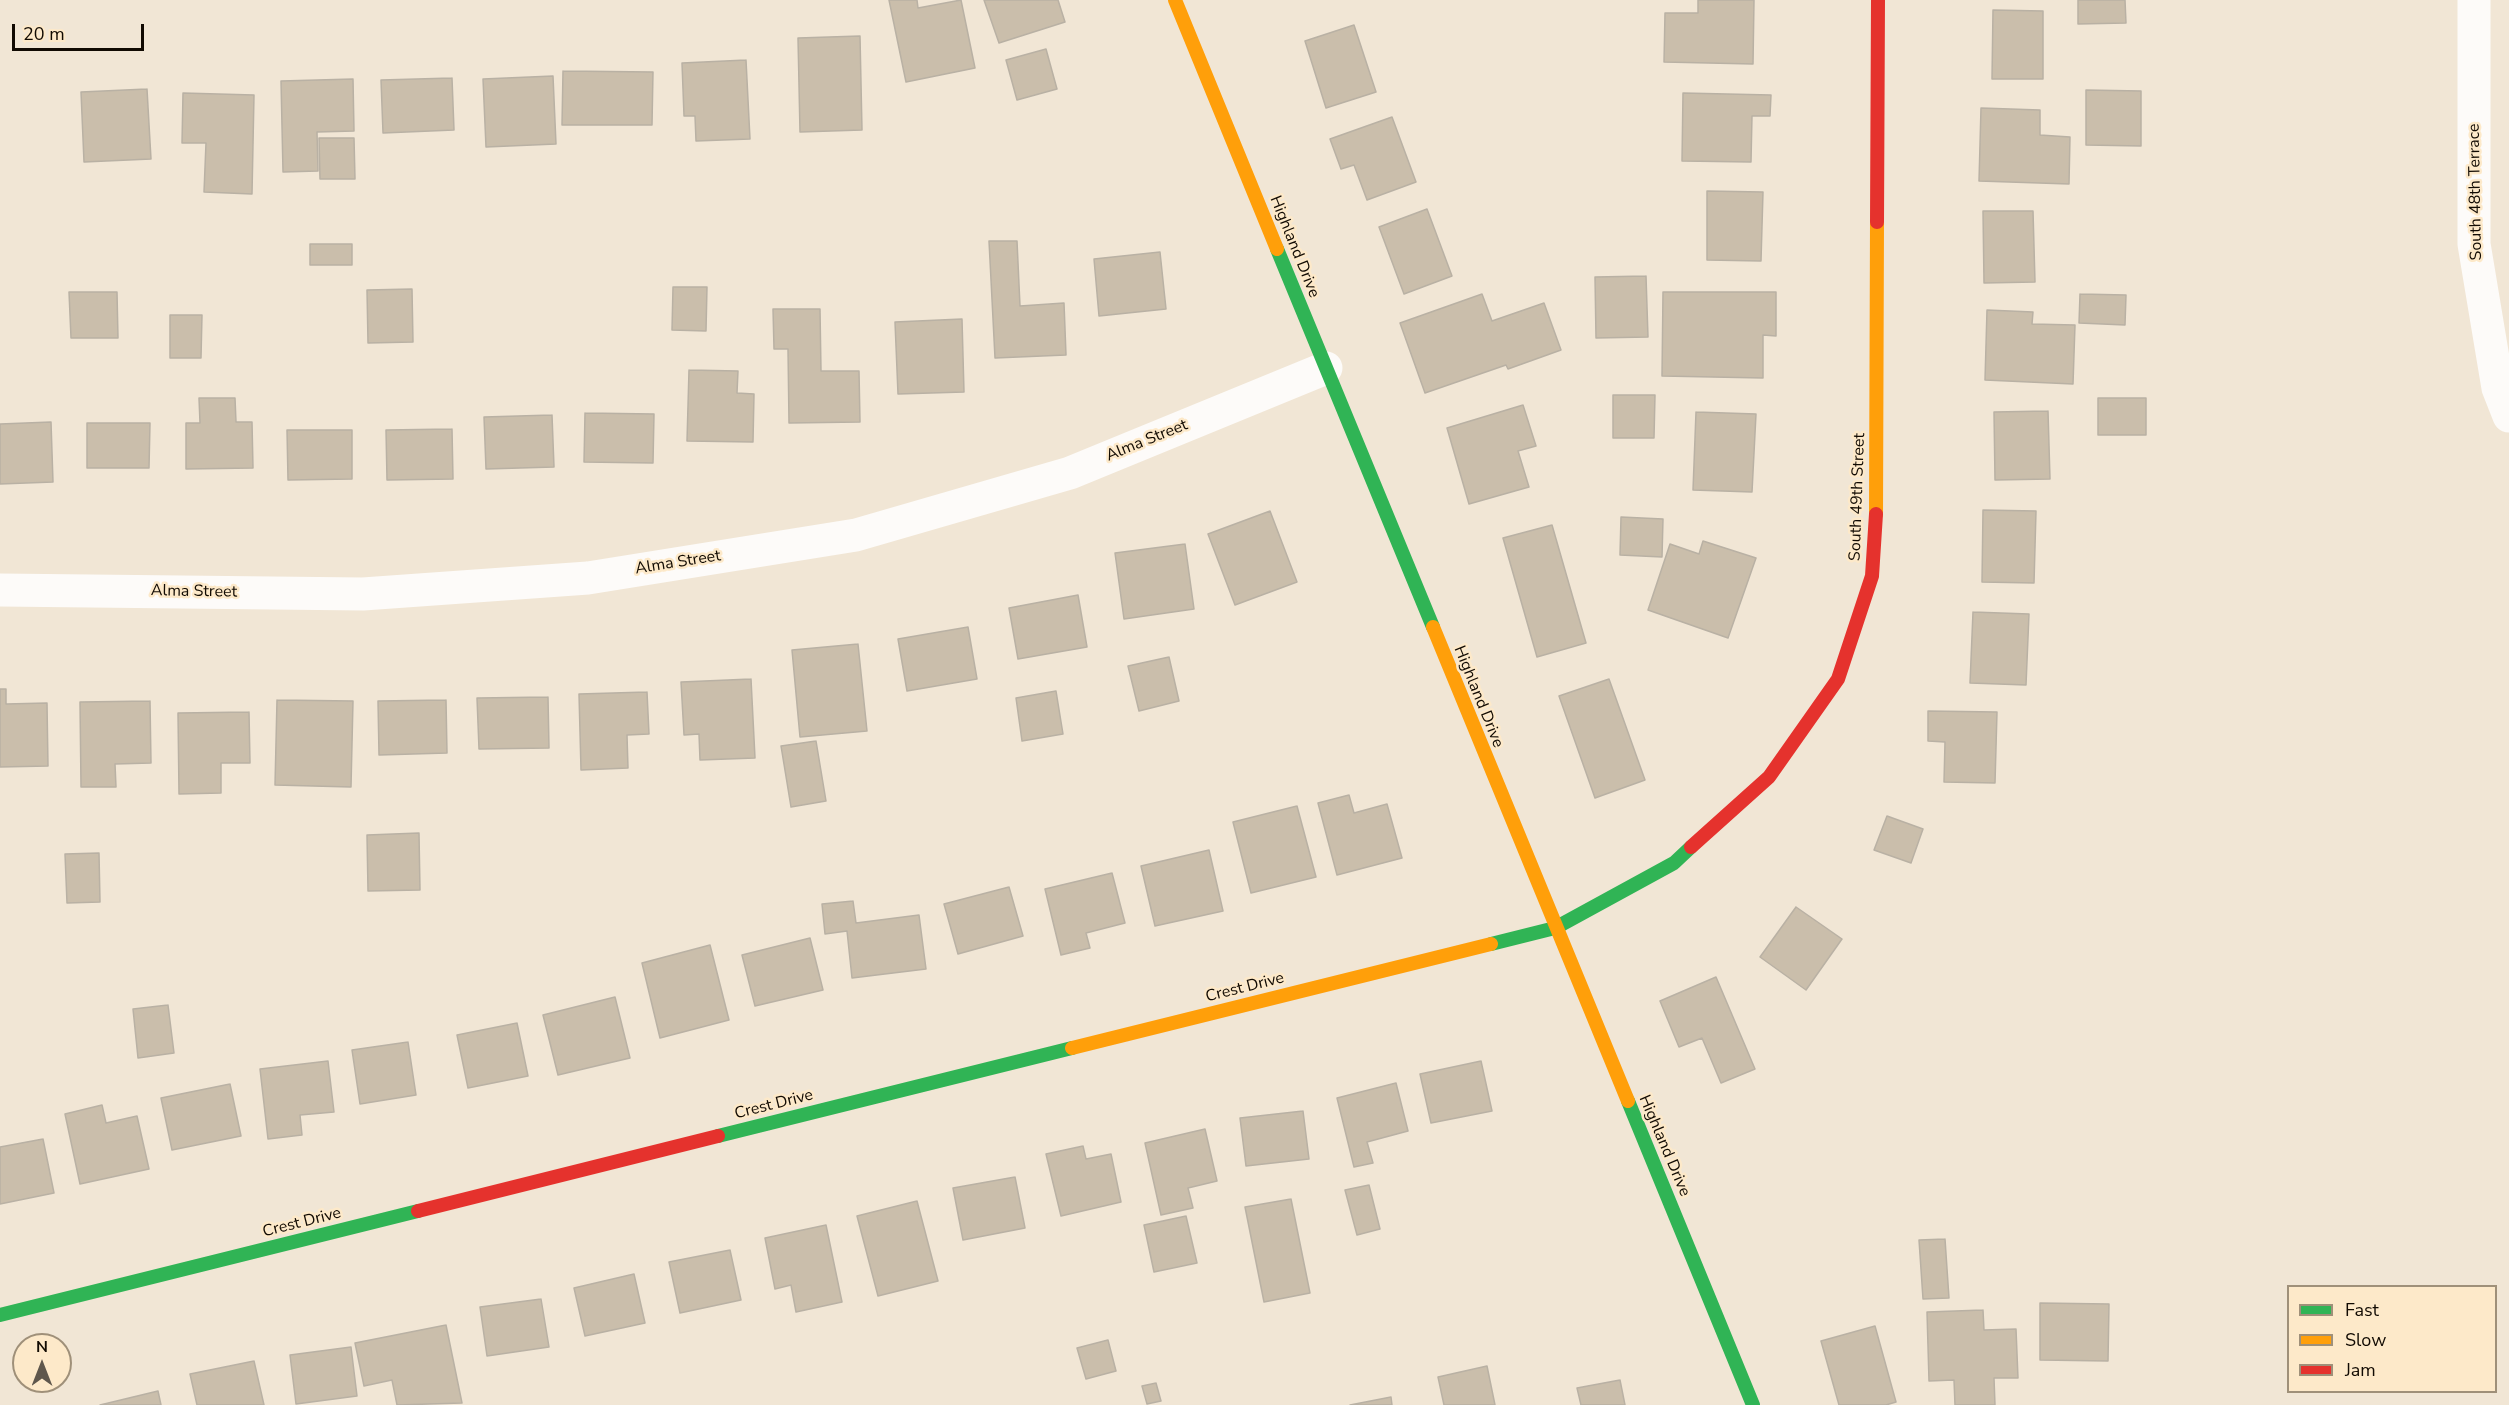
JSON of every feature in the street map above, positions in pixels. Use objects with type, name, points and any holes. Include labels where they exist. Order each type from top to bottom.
[{"type":"street","name":"Highland Drive","points":[[1175,0],[1753,1405]]},
{"type":"street","name":"South 49th Street","points":[[1555,928],[1674,863],[1769,777],[1838,679],[1872,576],[1876,516],[1878,0]]},
{"type":"street","name":"South 48th Terrace","points":[[2474,0],[2474,244],[2498,388],[2509,416]]},
{"type":"street","name":"Alma Street","points":[[0,590],[363,594],[588,578],[856,535],[1070,473],[1326,368]]},
{"type":"street","name":"Crest Drive","points":[[0,1315],[1555,928]]},
{"type":"building","points":[[889,0],[917,0],[918,8],[961,0],[975,68],[906,82]]},
{"type":"building","points":[[984,0],[1058,0],[1065,22],[999,43]]},
{"type":"building","points":[[1698,0],[1754,0],[1753,64],[1664,62],[1665,13],[1698,13]]},
{"type":"building","points":[[2078,0],[2125,0],[2126,23],[2078,24]]},
{"type":"building","points":[[1993,10],[2043,11],[2043,79],[1992,79]]},
{"type":"building","points":[[1354,25],[1376,92],[1326,108],[1305,41]]},
{"type":"building","points":[[860,36],[862,130],[800,132],[798,38]]},
{"type":"building","points":[[1046,49],[1057,89],[1017,100],[1006,60]]},
{"type":"building","points":[[746,60],[750,139],[696,141],[695,116],[684,116],[682,63]]},
{"type":"building","points":[[563,71],[653,72],[652,125],[562,125]]},
{"type":"building","points":[[553,76],[556,144],[486,147],[483,79]]},
{"type":"building","points":[[452,78],[454,130],[383,133],[381,80]]},
{"type":"building","points":[[353,79],[354,131],[317,132],[318,171],[283,172],[281,81]]},
{"type":"building","points":[[147,89],[151,159],[84,162],[81,92]]},
{"type":"building","points":[[2086,90],[2141,91],[2141,146],[2086,145]]},
{"type":"building","points":[[183,93],[254,95],[252,194],[204,192],[206,143],[182,143]]},
{"type":"building","points":[[1683,93],[1771,95],[1770,116],[1752,116],[1751,162],[1682,161]]},
{"type":"building","points":[[1981,108],[2040,110],[2040,135],[2070,137],[2069,184],[1979,181]]},
{"type":"building","points":[[1392,117],[1416,182],[1367,200],[1354,165],[1341,169],[1330,139]]},
{"type":"building","points":[[319,138],[354,138],[355,179],[320,179]]},
{"type":"building","points":[[1707,191],[1763,192],[1761,261],[1707,260]]},
{"type":"building","points":[[1427,209],[1452,276],[1404,294],[1379,227]]},
{"type":"building","points":[[1983,211],[2033,211],[2035,282],[1984,283]]},
{"type":"building","points":[[989,241],[1017,241],[1020,306],[1064,303],[1066,355],[995,358]]},
{"type":"building","points":[[310,244],[352,244],[352,265],[310,265]]},
{"type":"building","points":[[1160,252],[1166,309],[1099,316],[1094,259]]},
{"type":"building","points":[[1646,276],[1648,337],[1596,338],[1595,277]]},
{"type":"building","points":[[673,287],[707,287],[706,331],[672,330]]},
{"type":"building","points":[[412,289],[413,342],[368,343],[367,290]]},
{"type":"building","points":[[69,292],[117,292],[118,338],[71,338]]},
{"type":"building","points":[[1663,292],[1776,292],[1776,336],[1763,335],[1763,378],[1662,376]]},
{"type":"building","points":[[1482,294],[1492,321],[1544,303],[1561,350],[1508,369],[1506,365],[1425,393],[1400,323]]},
{"type":"building","points":[[2080,294],[2126,295],[2125,325],[2079,323]]},
{"type":"building","points":[[773,309],[820,309],[821,371],[859,371],[860,422],[789,423],[788,349],[774,349]]},
{"type":"building","points":[[1987,310],[2033,312],[2032,324],[2075,325],[2073,384],[1985,380]]},
{"type":"building","points":[[170,315],[202,315],[201,358],[170,358]]},
{"type":"building","points":[[962,319],[964,392],[898,394],[895,322]]},
{"type":"building","points":[[689,370],[738,371],[737,393],[754,394],[753,442],[687,441]]},
{"type":"building","points":[[1613,395],[1655,395],[1654,438],[1613,438]]},
{"type":"building","points":[[199,398],[235,398],[236,422],[252,422],[253,468],[186,469],[186,423],[200,423]]},
{"type":"building","points":[[2098,398],[2146,398],[2146,435],[2098,435]]},
{"type":"building","points":[[1523,405],[1536,446],[1518,451],[1529,487],[1469,504],[1447,428]]},
{"type":"building","points":[[2048,411],[2050,479],[1995,480],[1994,412]]},
{"type":"building","points":[[1696,412],[1756,414],[1752,492],[1693,490]]},
{"type":"building","points":[[585,413],[654,414],[653,463],[584,462]]},
{"type":"building","points":[[552,415],[554,467],[486,469],[484,417]]},
{"type":"building","points":[[51,422],[53,482],[0,484],[0,424]]},
{"type":"building","points":[[87,423],[150,423],[149,468],[87,468]]},
{"type":"building","points":[[452,429],[453,479],[387,480],[386,430]]},
{"type":"building","points":[[287,430],[352,430],[352,479],[288,480]]},
{"type":"building","points":[[1983,510],[2036,511],[2034,583],[1982,582]]},
{"type":"building","points":[[1270,511],[1297,582],[1235,605],[1208,534]]},
{"type":"building","points":[[1621,517],[1663,519],[1662,557],[1620,555]]},
{"type":"building","points":[[1552,525],[1586,643],[1537,657],[1503,538]]},
{"type":"building","points":[[1703,541],[1756,558],[1728,638],[1648,610],[1670,544],[1699,554]]},
{"type":"building","points":[[1185,544],[1194,609],[1124,619],[1115,553]]},
{"type":"building","points":[[1078,595],[1087,647],[1018,659],[1009,608]]},
{"type":"building","points":[[1973,612],[2029,614],[2026,685],[1970,683]]},
{"type":"building","points":[[968,627],[977,679],[907,691],[898,639]]},
{"type":"building","points":[[858,644],[867,731],[800,737],[792,650]]},
{"type":"building","points":[[1169,657],[1179,701],[1139,711],[1128,666]]},
{"type":"building","points":[[751,679],[755,758],[700,760],[699,734],[684,735],[681,682]]},
{"type":"building","points":[[1609,679],[1645,780],[1595,798],[1559,696]]},
{"type":"building","points":[[0,689],[6,689],[6,704],[47,703],[48,766],[0,767]]},
{"type":"building","points":[[1056,691],[1063,734],[1022,741],[1016,698]]},
{"type":"building","points":[[647,692],[649,734],[627,735],[628,768],[581,770],[579,694]]},
{"type":"building","points":[[548,697],[549,748],[479,749],[477,698]]},
{"type":"building","points":[[277,700],[353,701],[351,787],[275,785]]},
{"type":"building","points":[[446,700],[447,753],[379,755],[378,701]]},
{"type":"building","points":[[150,701],[151,763],[115,764],[116,787],[81,787],[80,702]]},
{"type":"building","points":[[1928,711],[1997,712],[1995,783],[1944,782],[1945,742],[1928,741]]},
{"type":"building","points":[[249,712],[250,763],[221,763],[221,793],[179,794],[178,713]]},
{"type":"building","points":[[816,741],[826,801],[791,807],[781,746]]},
{"type":"building","points":[[1349,795],[1354,813],[1387,804],[1402,858],[1337,875],[1318,803]]},
{"type":"building","points":[[1297,806],[1316,877],[1251,893],[1233,822]]},
{"type":"building","points":[[1887,816],[1923,829],[1911,863],[1874,850]]},
{"type":"building","points":[[419,833],[420,890],[368,891],[367,835]]},
{"type":"building","points":[[1209,850],[1223,911],[1155,926],[1141,866]]},
{"type":"building","points":[[99,853],[100,902],[67,903],[65,854]]},
{"type":"building","points":[[1112,873],[1125,923],[1086,933],[1090,948],[1061,955],[1045,889]]},
{"type":"building","points":[[1009,887],[1023,936],[958,954],[944,904]]},
{"type":"building","points":[[853,901],[856,923],[919,915],[926,969],[852,978],[847,931],[825,934],[822,904]]},
{"type":"building","points":[[1796,907],[1842,939],[1806,990],[1760,957]]},
{"type":"building","points":[[810,938],[823,990],[755,1006],[742,955]]},
{"type":"building","points":[[710,945],[729,1020],[660,1038],[642,963]]},
{"type":"building","points":[[1716,977],[1755,1069],[1721,1083],[1702,1038],[1679,1047],[1660,1001]]},
{"type":"building","points":[[615,997],[630,1058],[558,1075],[543,1015]]},
{"type":"building","points":[[168,1005],[174,1053],[138,1058],[133,1009]]},
{"type":"building","points":[[517,1023],[528,1076],[468,1088],[457,1035]]},
{"type":"building","points":[[408,1042],[416,1095],[360,1104],[352,1050]]},
{"type":"building","points":[[328,1061],[334,1112],[300,1115],[302,1135],[268,1139],[260,1069]]},
{"type":"building","points":[[1481,1061],[1492,1111],[1431,1123],[1420,1074]]},
{"type":"building","points":[[1396,1083],[1408,1131],[1367,1142],[1373,1163],[1354,1167],[1337,1098]]},
{"type":"building","points":[[230,1084],[241,1136],[172,1150],[161,1098]]},
{"type":"building","points":[[102,1105],[106,1123],[137,1116],[149,1169],[80,1184],[65,1114]]},
{"type":"building","points":[[1303,1111],[1309,1159],[1246,1166],[1240,1118]]},
{"type":"building","points":[[1205,1129],[1217,1181],[1188,1188],[1193,1208],[1161,1215],[1145,1143]]},
{"type":"building","points":[[43,1139],[54,1193],[0,1204],[0,1147]]},
{"type":"building","points":[[1083,1146],[1086,1159],[1111,1154],[1121,1202],[1061,1216],[1046,1154]]},
{"type":"building","points":[[1015,1177],[1025,1228],[963,1240],[953,1188]]},
{"type":"building","points":[[1369,1185],[1380,1229],[1357,1235],[1345,1190]]},
{"type":"building","points":[[1291,1199],[1310,1293],[1264,1302],[1245,1207]]},
{"type":"building","points":[[917,1201],[938,1281],[878,1296],[857,1216]]},
{"type":"building","points":[[1186,1216],[1197,1263],[1154,1272],[1144,1225]]},
{"type":"building","points":[[826,1225],[842,1302],[796,1312],[791,1285],[775,1289],[765,1238]]},
{"type":"building","points":[[1945,1239],[1949,1298],[1923,1299],[1919,1240]]},
{"type":"building","points":[[730,1250],[741,1300],[680,1313],[669,1262]]},
{"type":"building","points":[[634,1274],[645,1323],[585,1336],[574,1288]]},
{"type":"building","points":[[541,1299],[549,1347],[487,1356],[480,1307]]},
{"type":"building","points":[[2040,1303],[2109,1304],[2108,1361],[2040,1360]]},
{"type":"building","points":[[1983,1310],[1984,1330],[2016,1329],[2018,1378],[1994,1378],[1995,1405],[1955,1405],[1954,1380],[1929,1381],[1927,1312]]},
{"type":"building","points":[[446,1325],[462,1403],[397,1405],[392,1380],[364,1386],[355,1343]]},
{"type":"building","points":[[1875,1326],[1896,1402],[1886,1405],[1839,1405],[1821,1341]]},
{"type":"building","points":[[1108,1340],[1116,1371],[1086,1379],[1077,1348]]},
{"type":"building","points":[[351,1347],[357,1396],[296,1404],[290,1355]]},
{"type":"building","points":[[254,1361],[264,1405],[197,1405],[190,1374]]},
{"type":"building","points":[[1487,1366],[1495,1405],[1444,1405],[1438,1377]]},
{"type":"building","points":[[1620,1380],[1625,1405],[1581,1405],[1577,1388]]},
{"type":"building","points":[[1156,1383],[1161,1401],[1147,1404],[1142,1386]]},
{"type":"building","points":[[158,1391],[161,1405],[100,1405]]},
{"type":"building","points":[[1391,1397],[1392,1405],[1350,1405]]},
{"type":"traffic: fast","points":[[1277,249],[1433,627]]},
{"type":"traffic: fast","points":[[1491,944],[1555,928],[1674,863],[1691,847]]},
{"type":"traffic: fast","points":[[718,1136],[1072,1048]]},
{"type":"traffic: fast","points":[[1628,1101],[1753,1405]]},
{"type":"traffic: fast","points":[[0,1315],[418,1211]]},
{"type":"traffic: slow","points":[[1175,0],[1277,249]]},
{"type":"traffic: slow","points":[[1876,514],[1877,222]]},
{"type":"traffic: slow","points":[[1433,627],[1628,1101]]},
{"type":"traffic: slow","points":[[1072,1048],[1491,944]]},
{"type":"traffic: jam","points":[[1877,222],[1878,0]]},
{"type":"traffic: jam","points":[[1691,847],[1769,777],[1838,679],[1872,576],[1876,514]]},
{"type":"traffic: jam","points":[[418,1211],[718,1136]]}]
